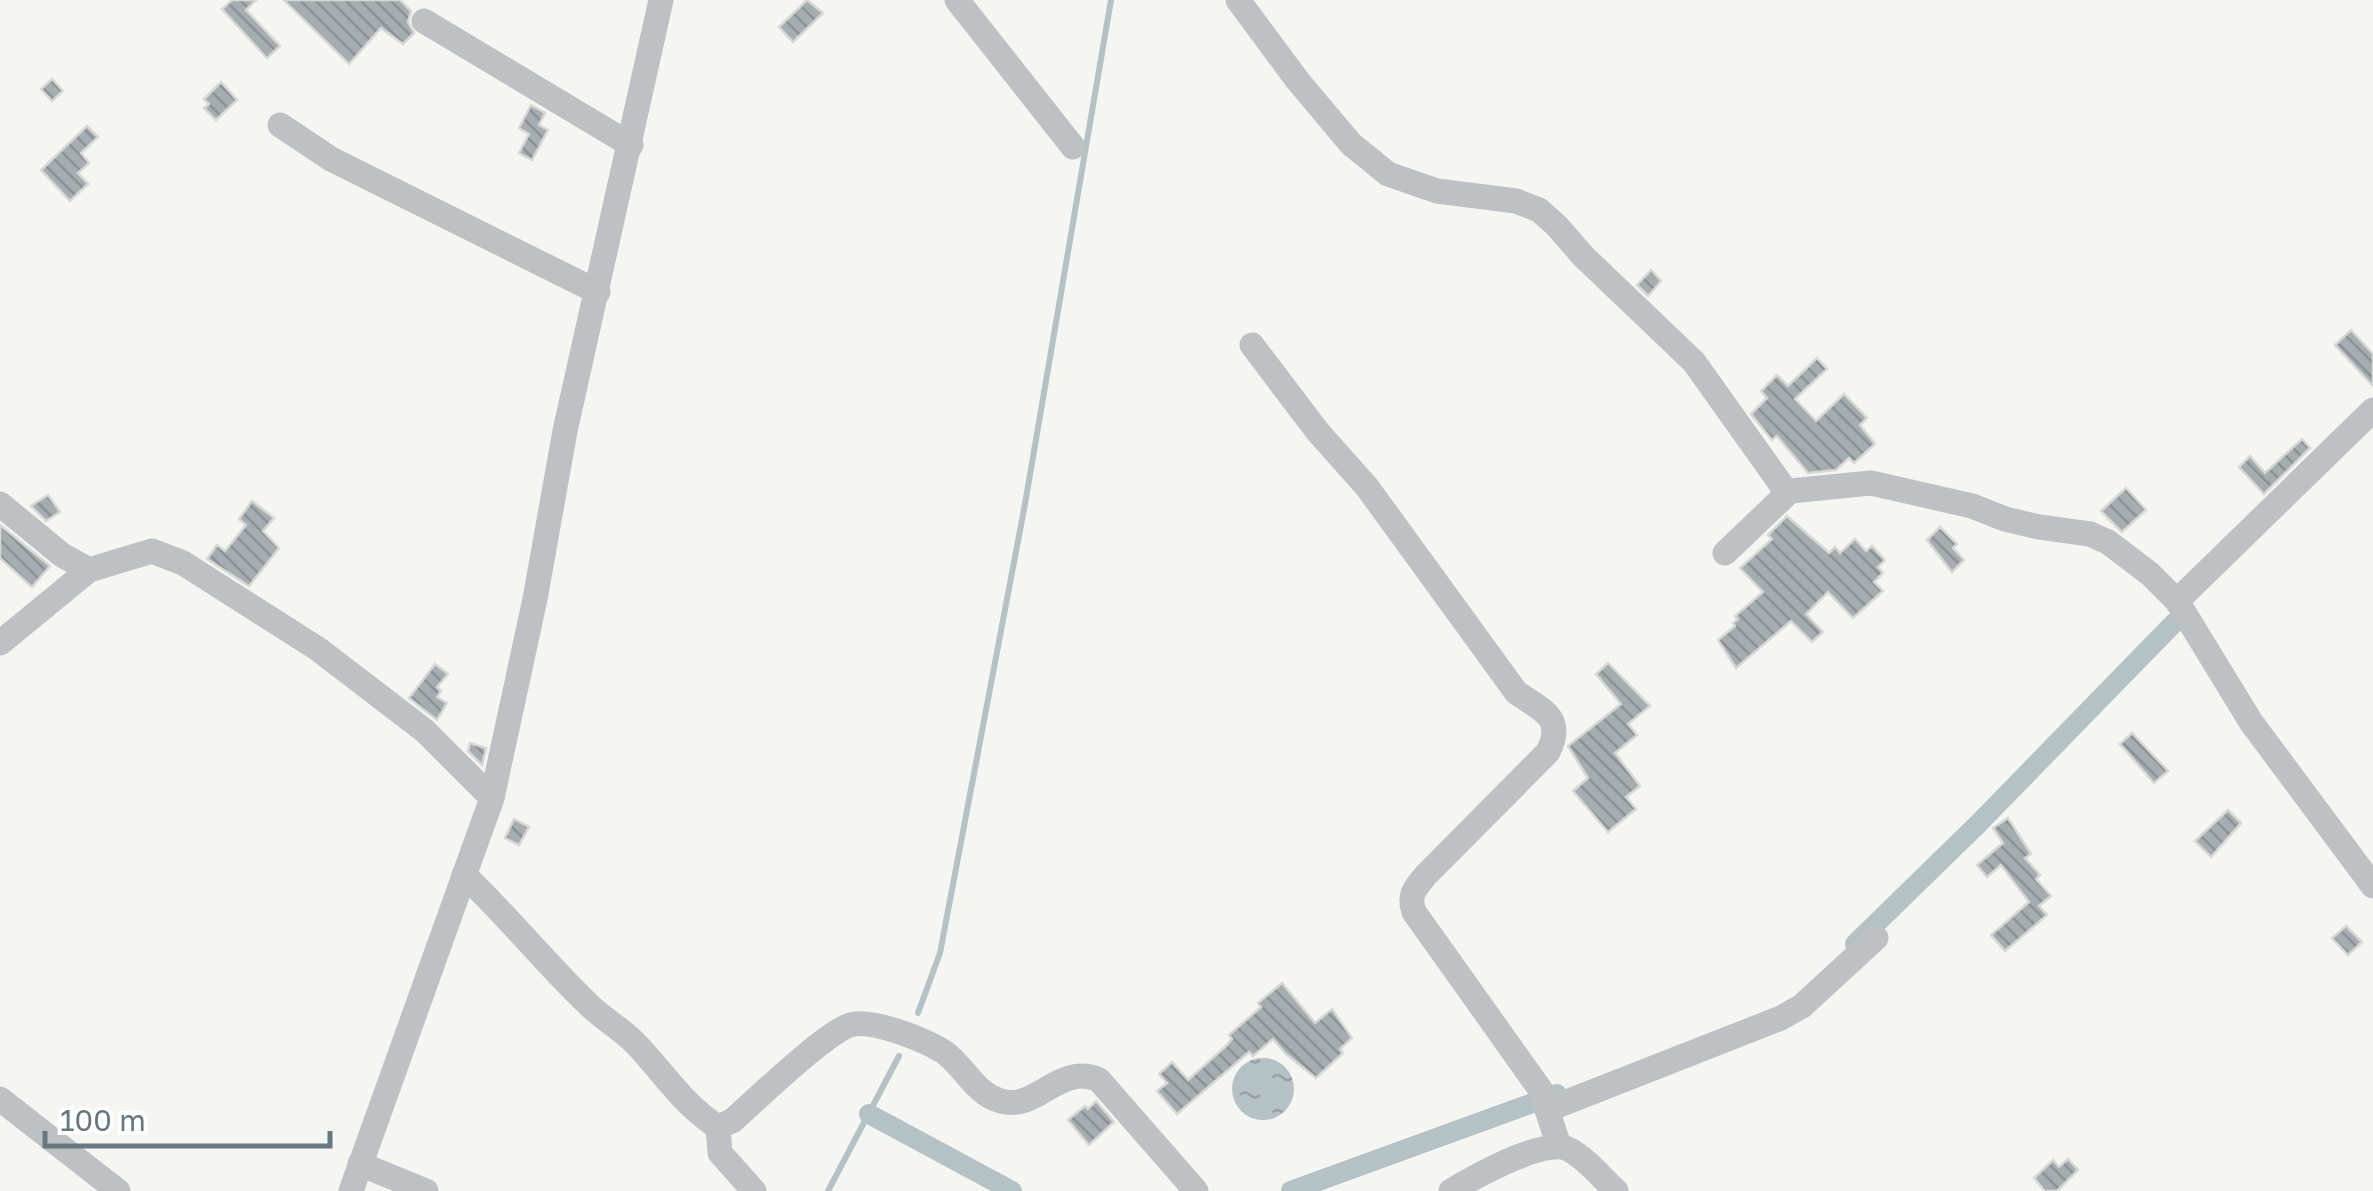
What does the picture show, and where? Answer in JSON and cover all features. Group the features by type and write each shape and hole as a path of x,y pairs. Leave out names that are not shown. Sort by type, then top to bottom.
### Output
{"street":[{"path":"351,1191 492,798 565,431 661,0"},
{"path":"957,0 1072,146"},
{"path":"1238,0 1351,144 1388,174 1437,191 1516,201 1539,210 1557,226 1694,362 1790,492"},
{"path":"424,21 631,145"},
{"path":"280,125 331,159 598,292"},
{"path":"1252,345 1378,502 1516,692 1548,714 1554,727 1548,752 1426,874 1414,888 1410,901 1545,1101 1559,1146"},
{"path":"2177,601 2373,410"},
{"path":"1725,554 1790,492 1871,484 1972,506 2039,528 2090,534 2108,542 2177,601 2251,722 2373,886"},
{"path":"0,504 62,555 89,570"},
{"path":"0,644 89,570 152,552 183,563 318,649 425,731 492,798"},
{"path":"464,875 504,912 588,1004 635,1043 676,1092 718,1127"},
{"path":"1545,1101 1780,1018 1802,1006 1876,938"},
{"path":"718,1127 732,1120 830,1036 849,1025 868,1022 934,1046 981,1091 998,1101 1014,1104 1072,1076 1086,1074 1099,1080 1196,1191"},
{"path":"0,1100 118,1191"},
{"path":"718,1127 720,1153 754,1191"},
{"path":"1450,1191 1525,1154 1559,1146 1570,1149 1616,1191"},
{"path":"360,1164 426,1191"}],"water":[{"path":"1263,1058 1285,1067 1294,1089 1285,1111 1263,1120 1241,1111 1232,1089 1241,1067"}],"building":[{"path":"232,0 256,0 246,10 280,46 267,58 222,9"},
{"path":"284,0 400,0 411,11 408,22 414,33 403,44 381,28 349,64"},
{"path":"807,0 823,13 793,42 779,27"},
{"path":"52,79 63,91 52,101 41,89"},
{"path":"221,82 237,100 216,120 204,108 209,104 204,99"},
{"path":"531,105 545,113 539,125 548,130 532,160 519,153 529,134 519,128"},
{"path":"87,126 98,137 81,153 89,163 78,173 88,184 70,201 41,170"},
{"path":"1651,270 1661,281 1648,296 1637,285"},
{"path":"2351,330 2373,354 2373,386 2335,345"},
{"path":"1817,358 1827,369 1795,399 1816,421 1844,394 1867,418 1860,425 1875,444 1854,463 1849,458 1836,470 1808,473 1777,436 1772,440 1751,414 1767,398 1761,391 1777,375 1788,386"},
{"path":"2302,439 2310,448 2264,494 2239,467 2250,456 2265,473"},
{"path":"2126,488 2146,510 2122,532 2101,511"},
{"path":"48,495 60,512 46,521 31,506"},
{"path":"252,501 274,518 263,531 279,548 249,586 207,559 217,545 225,551 246,525 239,519"},
{"path":"1787,516 1829,553 1835,547 1840,553 1855,539 1866,551 1872,546 1885,560 1878,567 1883,573 1874,582 1883,591 1853,618 1828,592 1806,614 1823,632 1812,642 1791,621 1736,668 1718,640 1735,626 1735,616 1763,592 1740,568 1772,539 1768,535"},
{"path":"0,525 50,566 32,587 0,558"},
{"path":"1940,527 1957,544 1953,548 1964,560 1952,572 1927,540"},
{"path":"1608,663 1650,706 1628,724 1637,735 1615,753 1640,786 1626,797 1636,809 1608,832 1573,791 1588,778 1568,746 1621,704 1596,674"},
{"path":"435,664 448,674 437,687 441,691 437,697 447,703 437,720 409,698"},
{"path":"2132,733 2168,771 2154,783 2120,744"},
{"path":"470,743 486,748 482,765 468,751"},
{"path":"2228,810 2241,823 2211,857 2195,841"},
{"path":"2008,818 2031,854 2025,858 2040,875 2036,879 2051,896 2039,906 2047,915 2005,951 1991,935 2029,902 2001,865 1987,877 1977,865 2003,843 1993,828"},
{"path":"514,819 529,827 519,845 505,838"},
{"path":"2346,926 2362,942 2348,955 2332,938"},
{"path":"1282,983 1315,1023 1332,1009 1352,1038 1340,1049 1343,1053 1316,1078 1273,1039 1253,1056 1249,1052 1177,1114 1157,1091 1167,1083 1159,1074 1172,1062 1188,1080 1226,1046 1232,1039 1229,1035"},
{"path":"1096,1101 1114,1122 1089,1145 1068,1120"},
{"path":"2068,1159 2078,1170 2057,1191 2045,1191 2034,1178 2053,1160 2059,1167"}],"waterway":[{"path":"918,1013 940,953 1025,504 1111,0"},
{"path":"1855,944 2174,623"},
{"path":"828,1191 899,1056"},
{"path":"1291,1191 1557,1094"},
{"path":"869,1114 1012,1191"}]}
